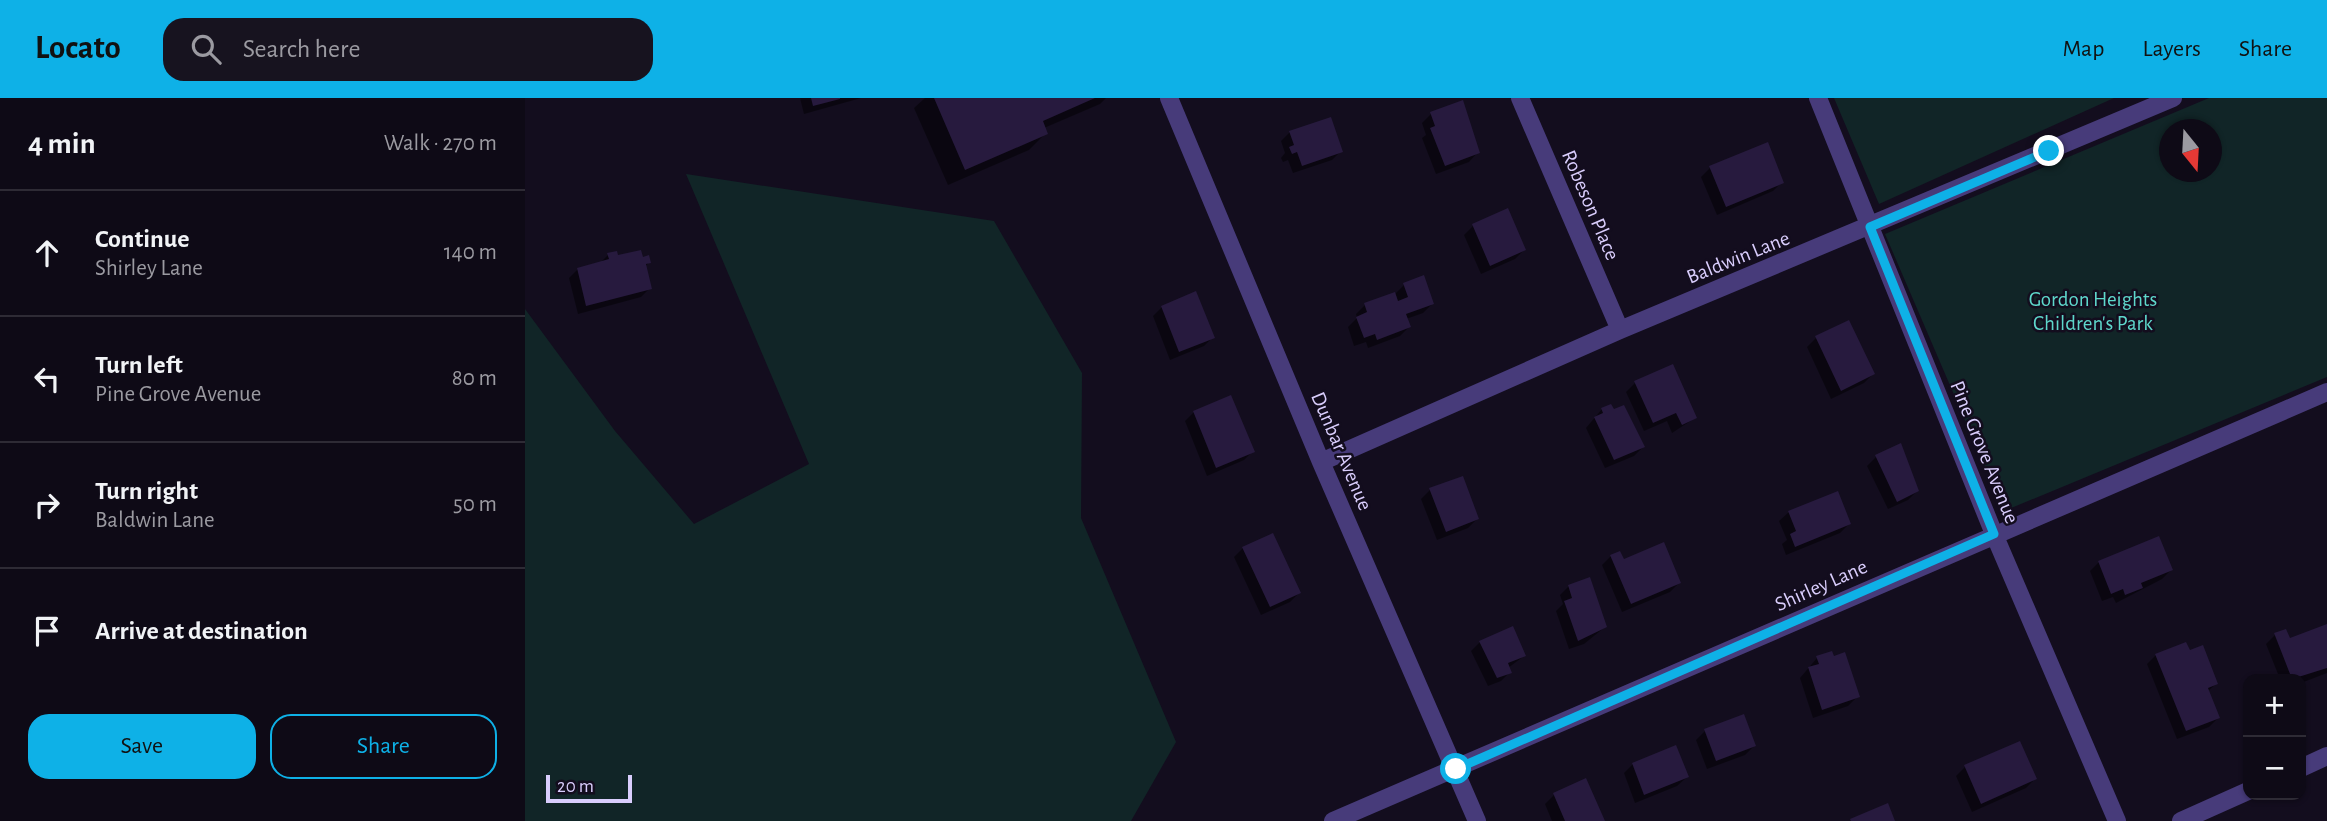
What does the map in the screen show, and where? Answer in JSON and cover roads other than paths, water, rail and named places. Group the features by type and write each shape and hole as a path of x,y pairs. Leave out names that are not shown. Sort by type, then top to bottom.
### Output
{"street":[{"name":"Dunbar Avenue","path":"1169,98 1321,461 1477,821"},
{"name":"Robeson Place","path":"1520,98 1620,330"},
{"name":"Pine Grove Avenue","path":"1818,98 1994,534 2116,821"},
{"name":"Baldwin Lane","path":"1321,461 1620,330 2173,98"},
{"name":"Shirley Lane","path":"1333,821 2327,392"},
{"path":"2306,766 2327,756"},
{"path":"2181,821 2243,793"}],"park label":[{"name":"Gordon Heights Children's Park","path":"2093,311"}]}
